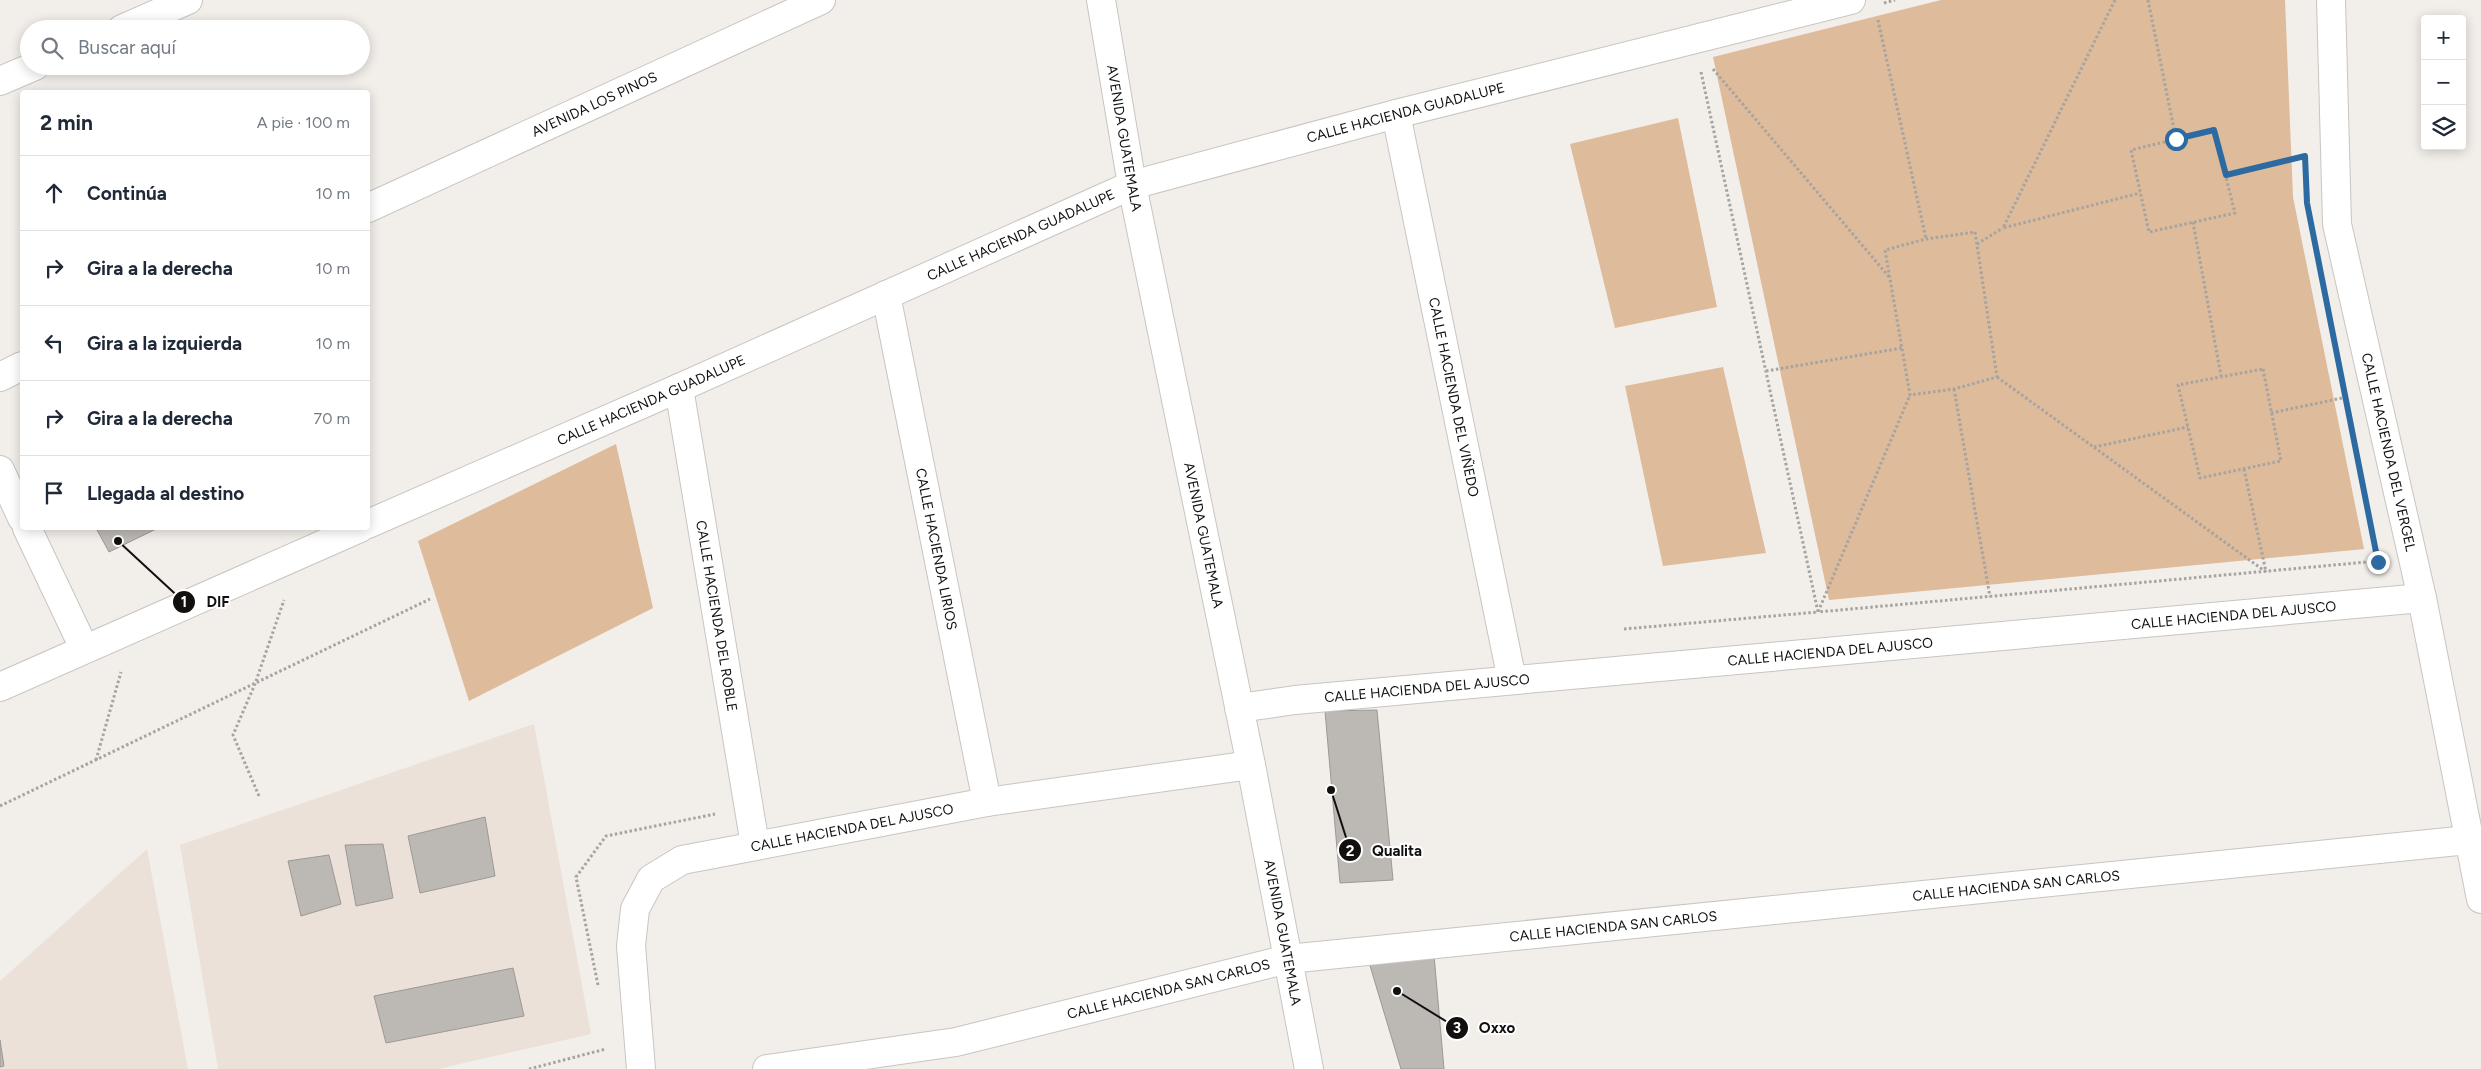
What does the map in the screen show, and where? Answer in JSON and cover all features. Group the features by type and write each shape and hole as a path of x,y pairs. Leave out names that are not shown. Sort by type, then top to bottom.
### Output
{"street":[{"path":"142,20 188,0"},
{"name":"AVENIDA LOS PINOS","path":"370,207 821,0"},
{"name":"AVENIDA GUATEMALA","path":"1101,0 1132,185 1251,765 1310,1069"},
{"name":"CALLE HACIENDA GUADALUPE","path":"370,523 679,388 1132,185 1396,114 1851,0"},
{"name":"CALLE HACIENDA DEL VERGEL","path":"2331,0 2337,224 2422,598 2481,899"},
{"path":"0,81 20,72"},
{"name":"CALLE HACIENDA DEL VIÑEDO","path":"1396,114 1512,680"},
{"name":"CALLE HACIENDA LIRIOS","path":"886,295 988,802"},
{"path":"0,377 20,367"},
{"name":"CALLE HACIENDA DEL ROBLE","path":"679,388 755,845"},
{"path":"0,470 20,514"},
{"path":"28,530 84,648"},
{"path":"0,687 84,648 355,530"},
{"name":"CALLE HACIENDA DEL AJUSCO","path":"1239,708 1295,700 2422,598"},
{"name":"CALLE HACIENDA DEL AJUSCO","path":"641,1069 631,946 635,909 651,879 682,860 988,802 1251,765"},
{"name":"CALLE HACIENDA SAN CARLOS","path":"767,1069 956,1042 1288,959 2468,840"}],"path":[{"path":"2003,228 2114,0"},
{"path":"2148,0 2176,139"},
{"path":"1877,15 1926,239"},
{"path":"1709,65 1890,278"},
{"path":"1700,69 1818,612"},
{"path":"2214,130 2226,175 2235,213 2149,232 2131,150 2214,130"},
{"path":"2226,175 2305,156"},
{"path":"1977,244 2003,228 2140,193"},
{"path":"2193,222 2221,376"},
{"path":"1818,612 1910,395 1885,250 1926,239 1975,232 1997,377 2266,572"},
{"path":"1766,371 1902,348"},
{"path":"2263,369 2271,412 2281,461 2200,478 2178,385 2263,369"},
{"path":"1910,395 1954,389 1997,377"},
{"path":"1954,389 1990,597"},
{"path":"2271,412 2346,397"},
{"path":"2094,447 2188,427"},
{"path":"2244,469 2266,572"},
{"path":"1624,629 2378,562 2377,552"},
{"path":"259,796 233,735 255,684 285,599"},
{"path":"0,806 430,599"},
{"path":"96,760 123,667"},
{"path":"599,991 576,877 606,836 721,812"},
{"path":"529,1069 610,1048"}],"shaded area":[{"path":"1941,0 2285,0 2293,197 2364,549 1829,600 1713,57"},
{"path":"1678,118 1717,307 1615,328 1570,144"},
{"path":"1723,367 1766,553 1663,566 1625,386"},
{"path":"616,444 653,608 469,701 418,541"},
{"path":"534,724 591,1034 438,1069 218,1069 180,845"},
{"path":"147,849 188,1069 0,1069 0,981"}],"building":[{"path":"97,530 154,530 109,552"},
{"path":"1377,710 1393,880 1340,883 1325,711"},
{"path":"485,817 495,876 420,893 408,836"},
{"path":"383,844 393,898 356,906 345,845"},
{"path":"329,855 341,904 301,916 288,861"},
{"path":"1434,955 1444,1069 1401,1069 1368,959"},
{"path":"513,968 524,1016 386,1043 374,996"},
{"path":"0,1040 4,1066 0,1067"}],"place":[{"name":"DIF","path":"118,541"},
{"name":"Qualita","path":"1331,790"},
{"name":"Oxxo","path":"1397,991"}],"route":[{"path":"2176,139 2214,130 2226,175 2305,156 2307,203 2378,562"}]}
